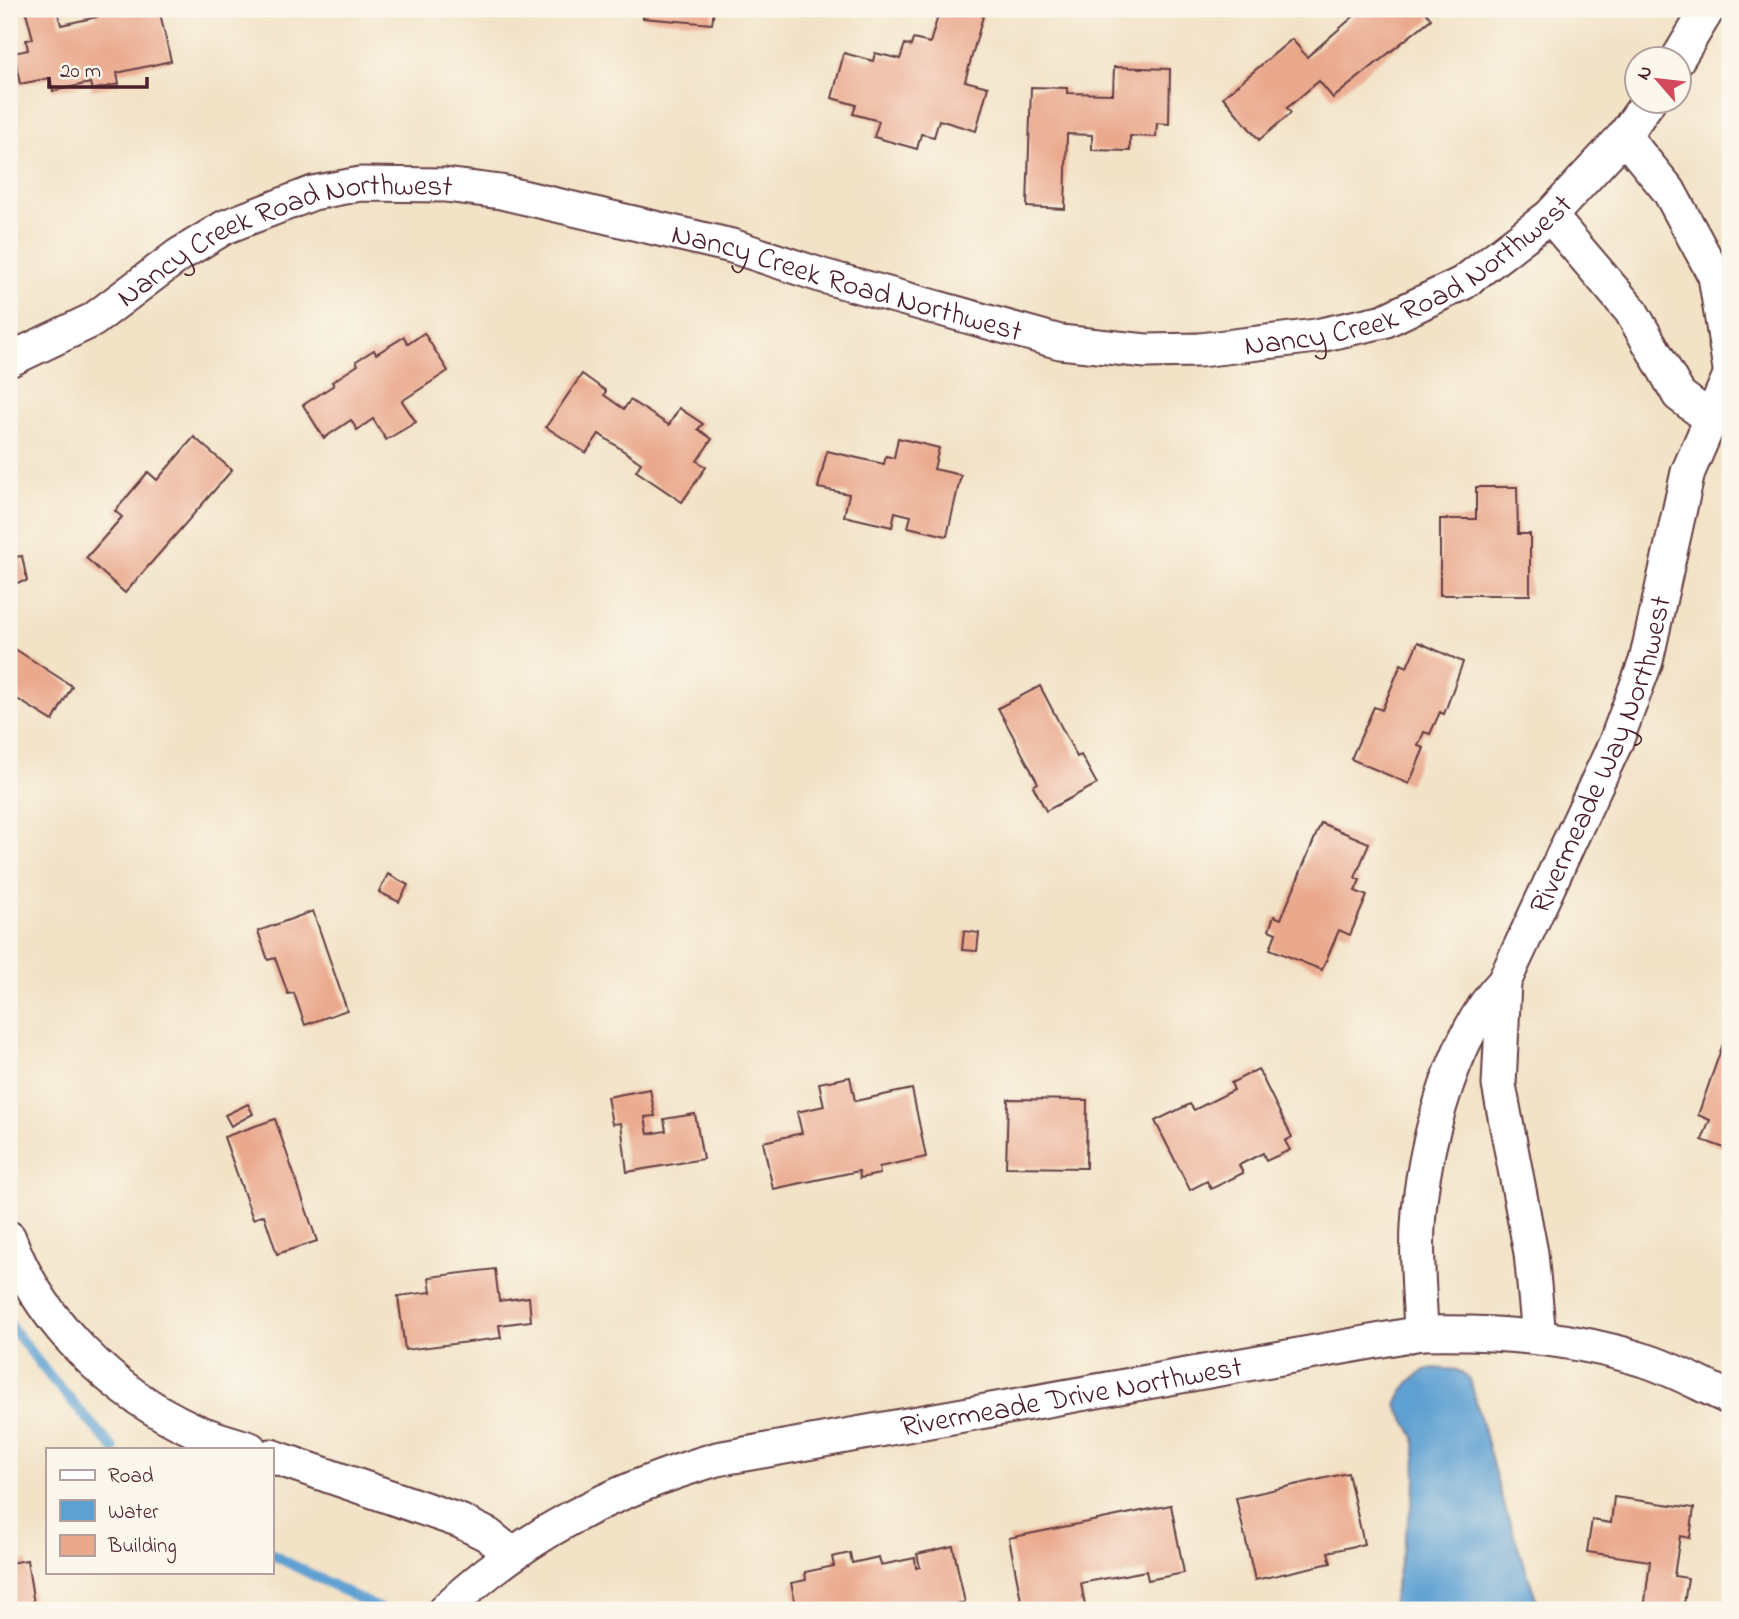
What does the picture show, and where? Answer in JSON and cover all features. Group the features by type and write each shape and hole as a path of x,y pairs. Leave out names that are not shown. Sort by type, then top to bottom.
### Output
{"street":[{"path":"1686,46 1708,9"},
{"name":"Nancy Creek Road Northwest","path":"9,360 93,320 179,255 225,228 313,193 360,184 444,185 501,192 732,246 823,276 1059,342 1146,351 1200,350 1316,336 1384,321 1463,283 1550,216 1624,135 1638,116"},
{"path":"1624,135 1669,191 1715,275 1730,369"},
{"path":"1550,216 1630,311 1679,395 1711,419"},
{"name":"Rivermeade Way Northwest","path":"1421,1334 1418,1226 1431,1137 1445,1091 1464,1045 1491,995 1504,982 1615,744 1642,673 1688,472 1730,375"},
{"path":"1504,982 1499,1085 1531,1253 1539,1337"},
{"path":"9,1238 16,1256 46,1306 88,1356 138,1398 194,1430 247,1448"},
{"name":"Rivermeade Drive Northwest","path":"445,1610 512,1554 559,1523 609,1497 662,1475 717,1459 1421,1334 1483,1331 1539,1337 1649,1361 1730,1398"},
{"path":"273,1458 460,1521 488,1535 512,1554"}],"water":[{"path":"1433,1368 1457,1370 1470,1379 1502,1500 1540,1610 1391,1610 1416,1481 1415,1437 1396,1405 1410,1382"}],"building":[{"path":"57,9 61,25 97,17 95,9 124,9 125,15 159,9 171,61 117,73 119,84 92,90 90,83 53,91 50,78 20,84 14,53 28,50 26,40 33,39 26,12"},
{"path":"643,9 714,9 712,24 643,18"},
{"path":"940,9 985,9 965,81 988,87 976,131 939,120 934,137 921,134 917,149 874,137 879,121 853,114 856,105 832,98 844,53 873,61 875,53 900,59 905,44 911,46 913,39 930,43"},
{"path":"1362,9 1423,9 1431,19 1333,98 1319,81 1287,108 1291,113 1259,140 1223,97 1292,39 1307,57"},
{"path":"1114,67 1170,69 1169,124 1157,123 1156,137 1130,136 1130,151 1092,150 1092,135 1067,134 1065,209 1027,207 1031,87 1067,88 1067,93 1113,94"},
{"path":"424,333 448,371 402,401 416,422 386,440 373,419 357,430 351,420 324,438 303,405 334,385 332,382 358,365 356,361 374,350 376,354 404,337 408,344"},
{"path":"582,374 606,391 604,395 624,409 630,400 669,425 679,408 703,424 698,429 712,439 697,461 706,467 682,502 636,471 641,463 599,434 586,453 546,427"},
{"path":"194,437 232,470 125,593 86,558 122,517 115,511 148,472 157,480"},
{"path":"898,438 939,448 934,469 961,475 947,536 908,527 911,516 895,512 892,527 844,516 849,494 818,488 827,451 884,464 886,456 894,458"},
{"path":"1476,487 1517,487 1518,534 1530,534 1530,595 1440,595 1440,519 1476,519"},
{"path":"22,556 27,581 9,584 9,558"},
{"path":"1418,642 1463,662 1444,714 1440,712 1430,734 1424,732 1418,746 1424,748 1409,784 1351,759 1374,707 1382,710 1401,664 1407,667"},
{"path":"9,645 72,686 53,721 9,694"},
{"path":"1040,686 1077,757 1081,755 1097,784 1046,811 1033,786 1038,783 998,708"},
{"path":"1321,823 1369,843 1355,878 1360,880 1355,891 1367,896 1350,935 1339,930 1322,970 1270,949 1276,933 1269,930 1274,916 1281,919"},
{"path":"388,874 408,885 399,902 379,892"},
{"path":"313,911 347,1010 305,1025 294,993 288,994 275,958 268,960 258,931"},
{"path":"964,931 979,933 977,951 962,950"},
{"path":"1724,1041 1730,1043 1730,1150 1702,1140 1710,1120 1698,1115"},
{"path":"1258,1069 1292,1137 1285,1141 1290,1150 1266,1161 1263,1153 1239,1165 1243,1173 1211,1189 1207,1181 1190,1190 1155,1121 1190,1104 1194,1110 1234,1090 1231,1083"},
{"path":"850,1077 855,1101 912,1089 926,1157 879,1167 880,1174 860,1178 859,1171 773,1189 763,1142 802,1133 797,1112 824,1106 819,1083"},
{"path":"650,1089 655,1116 645,1117 648,1134 666,1131 664,1119 695,1114 703,1159 627,1172 621,1123 612,1124 607,1097"},
{"path":"1008,1099 1087,1100 1086,1168 1006,1167"},
{"path":"248,1104 253,1114 231,1126 225,1115"},
{"path":"275,1119 317,1241 277,1254 264,1215 253,1219 224,1137"},
{"path":"495,1269 499,1301 529,1297 531,1321 499,1325 501,1338 405,1350 398,1296 431,1292 429,1277"},
{"path":"1348,1473 1364,1544 1328,1552 1331,1563 1255,1580 1236,1498"},
{"path":"1614,1497 1694,1508 1690,1538 1680,1536 1674,1576 1688,1578 1683,1610 1644,1610 1650,1561 1587,1552 1592,1520 1611,1523"},
{"path":"1171,1505 1184,1573 1148,1580 1146,1571 1081,1583 1085,1606 1063,1610 1023,1610 1009,1538"},
{"path":"953,1546 965,1603 933,1610 797,1610 791,1583 806,1580 805,1572 834,1566 832,1557 850,1553 852,1563 879,1557 881,1565 915,1558 916,1568 920,1567 917,1554"},
{"path":"27,1560 35,1610 9,1610 9,1563"}],"waterway":[{"path":"9,1324 51,1378 113,1448"},
{"path":"273,1555 382,1610"}]}
